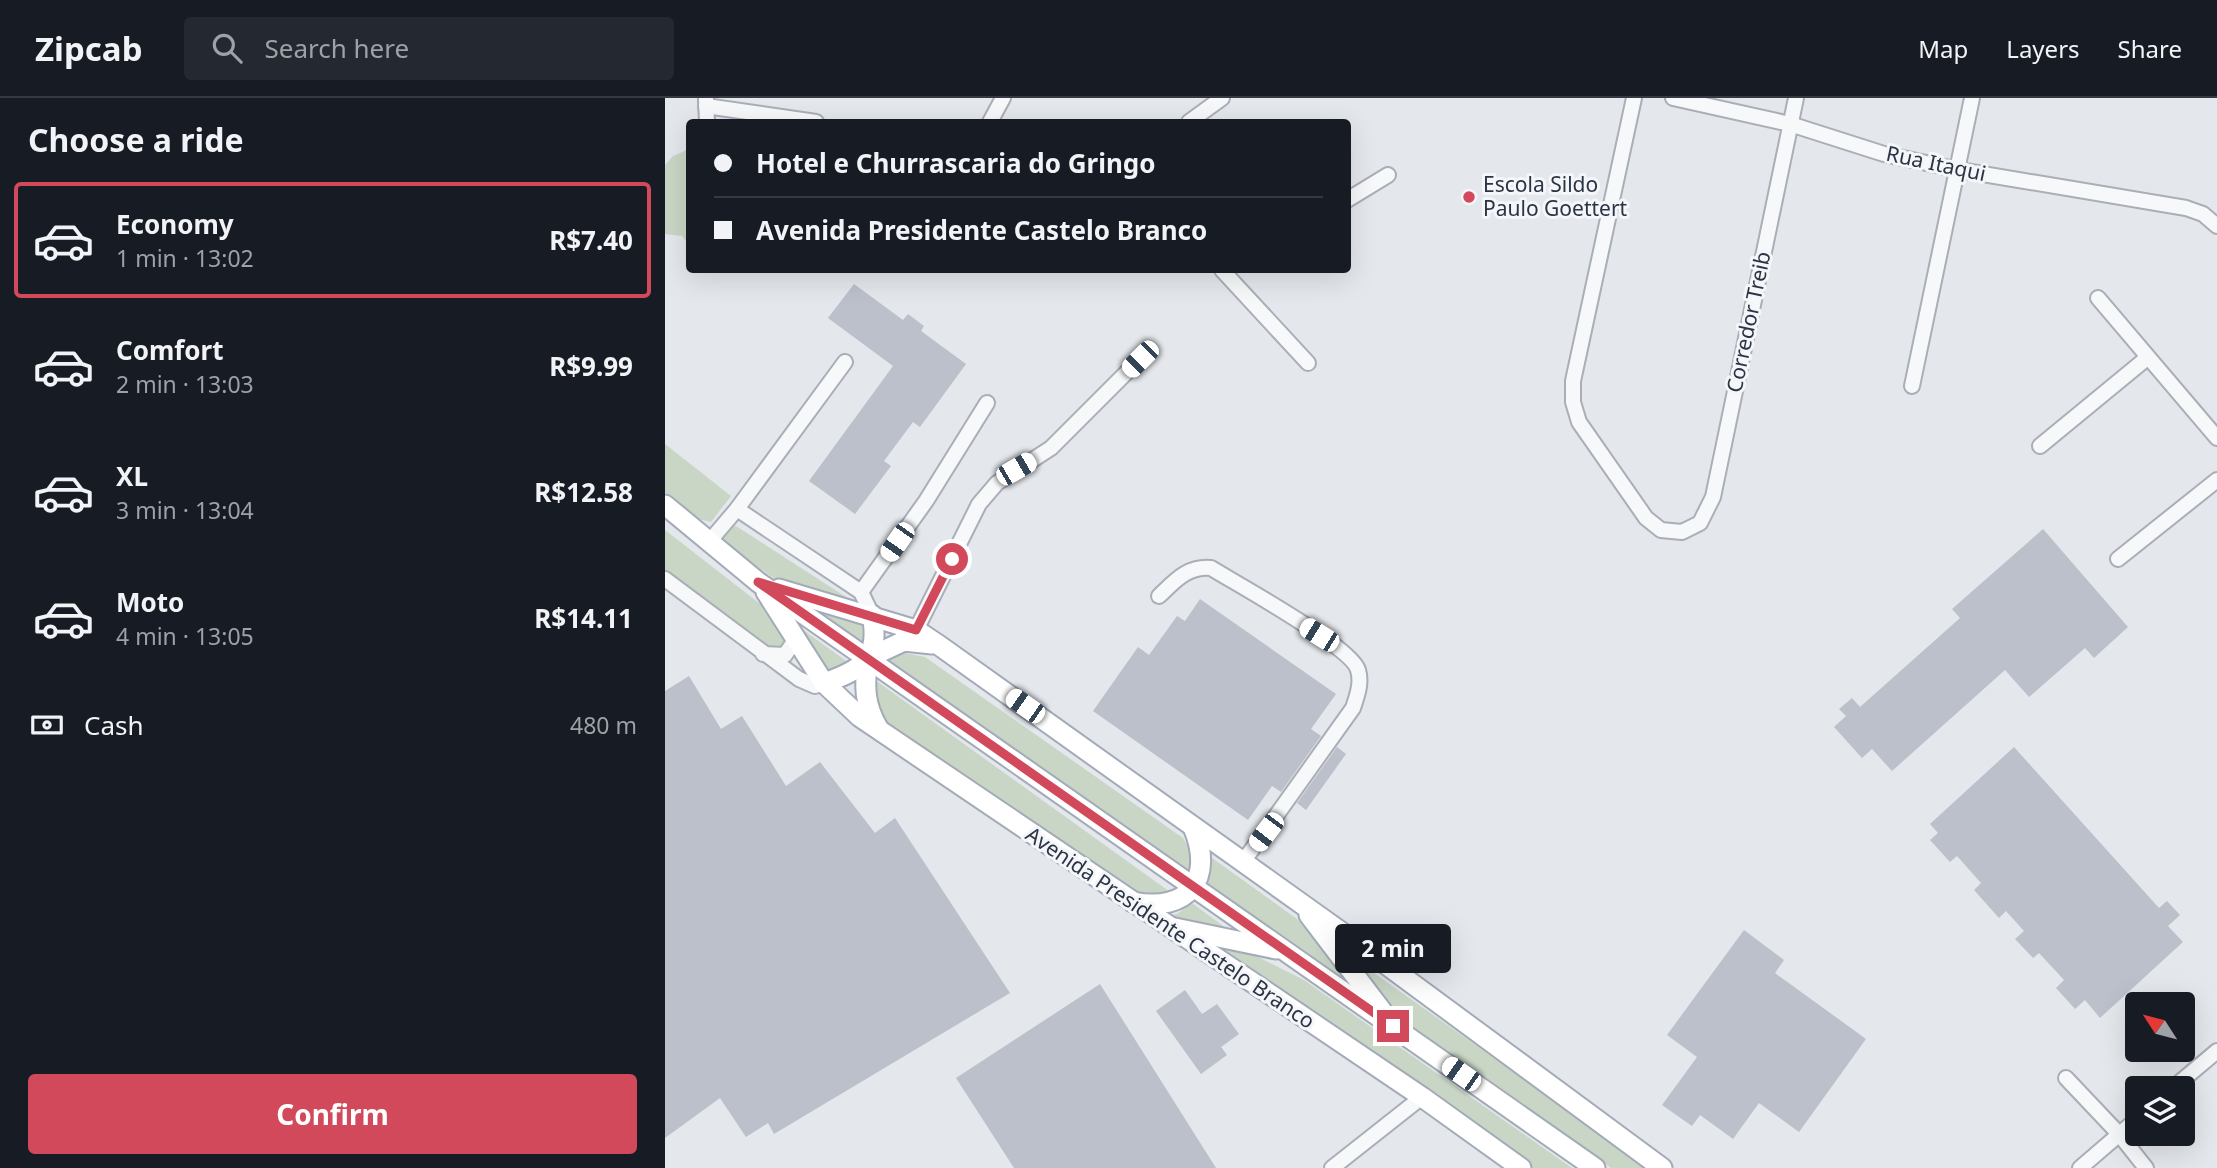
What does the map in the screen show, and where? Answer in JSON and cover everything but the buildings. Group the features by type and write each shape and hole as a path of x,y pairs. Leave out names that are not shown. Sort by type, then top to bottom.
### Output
{"main road":[{"name":"Avenida Presidente Castelo Branco","path":"665,505 758,582 1595,1168"},
{"name":"Avenida Presidente Castelo Branco","path":"758,582 916,630 1297,900 1662,1168"},
{"name":"Avenida Presidente Castelo Branco","path":"758,582 797,637 824,683 844,705 1128,901 1422,1097 1521,1168"},
{"path":"872,615 876,640 869,658 865,691 870,715 879,728"},
{"path":"824,683 856,670 869,658 904,641 940,646"},
{"path":"1128,901 1156,906 1181,897 1193,887 1201,871 1203,856 1193,827"},
{"path":"1297,900 1393,1026"},
{"path":"1164,925 1284,951"}],"street":[{"path":"992,119 1003,98"},
{"path":"1193,119 1222,98"},
{"name":"Corredor Treib","path":"1634,98 1573,381 1573,402 1579,422 1646,518 1661,530 1682,532 1700,523 1713,497 1796,98"},
{"name":"Rua Itaqui","path":"1673,98 1790,124 1884,154 1959,170 2186,208 2203,214 2217,226"},
{"path":"1912,386 1972,98"},
{"path":"706,102 800,119"},
{"path":"1351,198 1388,175"},
{"path":"1228,273 1308,363"},
{"path":"2098,298 2217,439"},
{"path":"2040,446 2147,358"},
{"path":"916,630 979,504 997,483 1051,448 1140,359"},
{"path":"708,543 737,509 845,362"},
{"path":"861,592 926,501 987,403"},
{"path":"2118,559 2217,480"},
{"path":"737,509 861,592 872,615"},
{"path":"1159,596 1186,572 1199,567 1211,568 1341,648 1358,668 1360,687 1353,708 1243,862"},
{"name":"Avenida Presidente Castelo Branco","path":"665,579 804,682 815,685 824,683"},
{"path":"762,653 785,655 797,637"},
{"path":"2187,1076 2217,1051"},
{"path":"2066,1078 2119,1134 2146,1168"},
{"path":"1332,1168 1422,1097"},
{"path":"2080,1168 2125,1129"}],"green space":[{"path":"686,150 686,241 682,236 665,234 665,165 673,156"},
{"path":"665,444 731,496 711,522 694,518 665,492"},
{"path":"732,526 736,526 857,604 781,583 724,544 724,534"},
{"path":"665,530 764,607 787,638 783,647 763,645 665,571"},
{"path":"805,604 867,619 866,646"},
{"path":"795,624 853,666 829,676"},
{"path":"905,653 925,657 1183,838 1192,854 1191,874 886,661"},
{"path":"875,680 1177,897 1144,901 882,719 872,688"},
{"path":"1208,855 1297,919 1347,984 1205,885"},
{"path":"1192,903 1238,937 1163,917 1177,914"},
{"path":"1195,939 1242,949 1304,980 1572,1168 1523,1168"},
{"path":"1336,946 1649,1168 1611,1168 1383,1006"}],"place":[{"name":"Escola Sildo Paulo Goettert","path":"1469,197"}],"route":[{"path":"952,559 916,630 758,582 1393,1026"}]}
